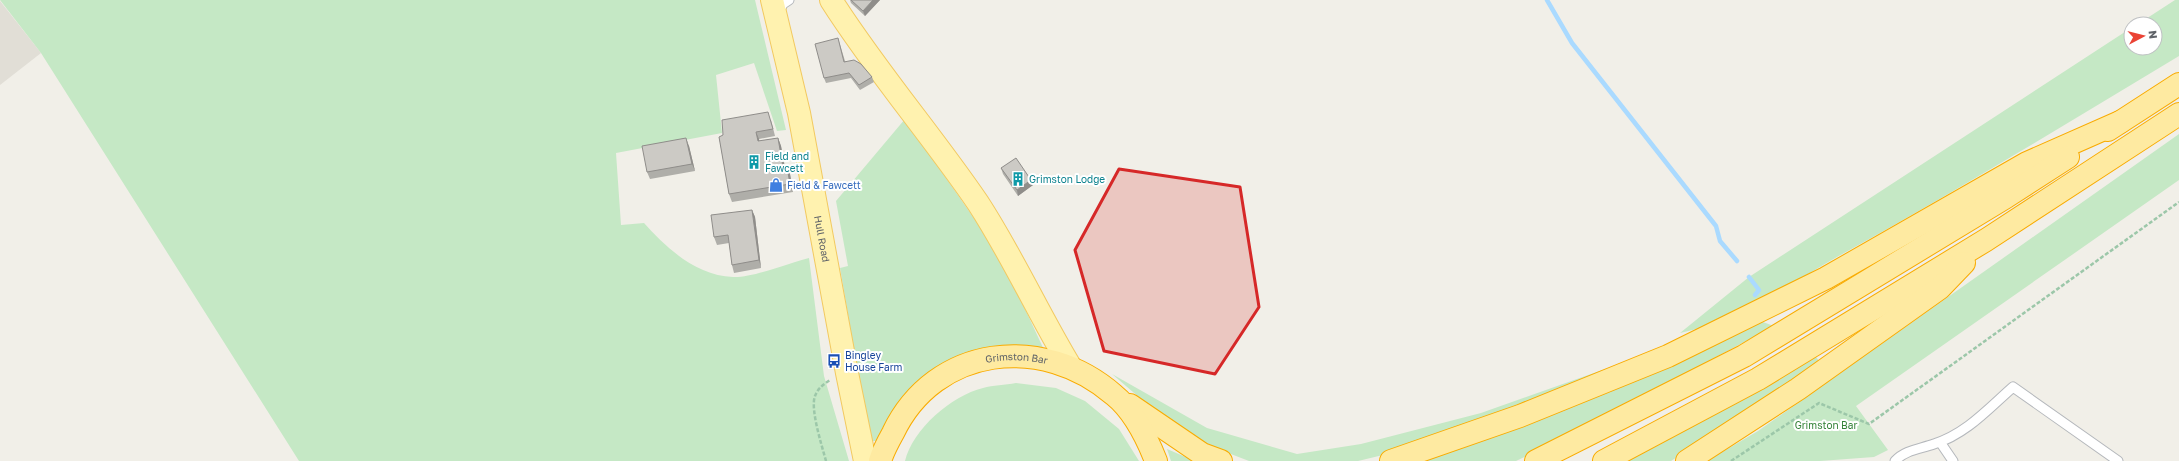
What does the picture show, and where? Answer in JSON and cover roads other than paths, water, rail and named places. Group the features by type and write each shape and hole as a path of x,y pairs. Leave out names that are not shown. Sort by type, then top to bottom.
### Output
{"highway":[{"path":"1536,461 1744,356 2006,197 2179,84"},
{"path":"1604,461 1758,379 1986,240 2179,114"},
{"path":"1391,461 1520,416 1668,356 1826,278 2027,163 2120,122"},
{"path":"1687,461 1798,389 1940,288 1986,240"},
{"name":"Grimston Bar","path":"880,461 902,413 919,394 939,378 974,363 1006,357 1037,357 1070,366 1095,380 1115,395 1134,418 1150,444 1156,461"},
{"path":"1115,395 1202,454 1221,461"}],"main road":[{"path":"831,0 855,38 927,131 978,204 1070,366"},
{"name":"Hull Road","path":"779,5 847,373 866,461"}],"lane":[{"path":"1895,461 1901,454 1940,442 1970,425 2013,387 2118,461"},
{"path":"1940,442 1953,461"}],"waterway":[{"path":"1547,0 1572,43 1716,226 1720,241 1737,261"},
{"path":"1749,277 1759,290 1755,295"}],"place":[{"name":"Field and Fawcett","path":"754,162"},
{"name":"Grimston Lodge","path":"1018,179"},
{"name":"Field & Fawcett","path":"776,185"},
{"name":"Bingley House Farm","path":"834,361"}]}
